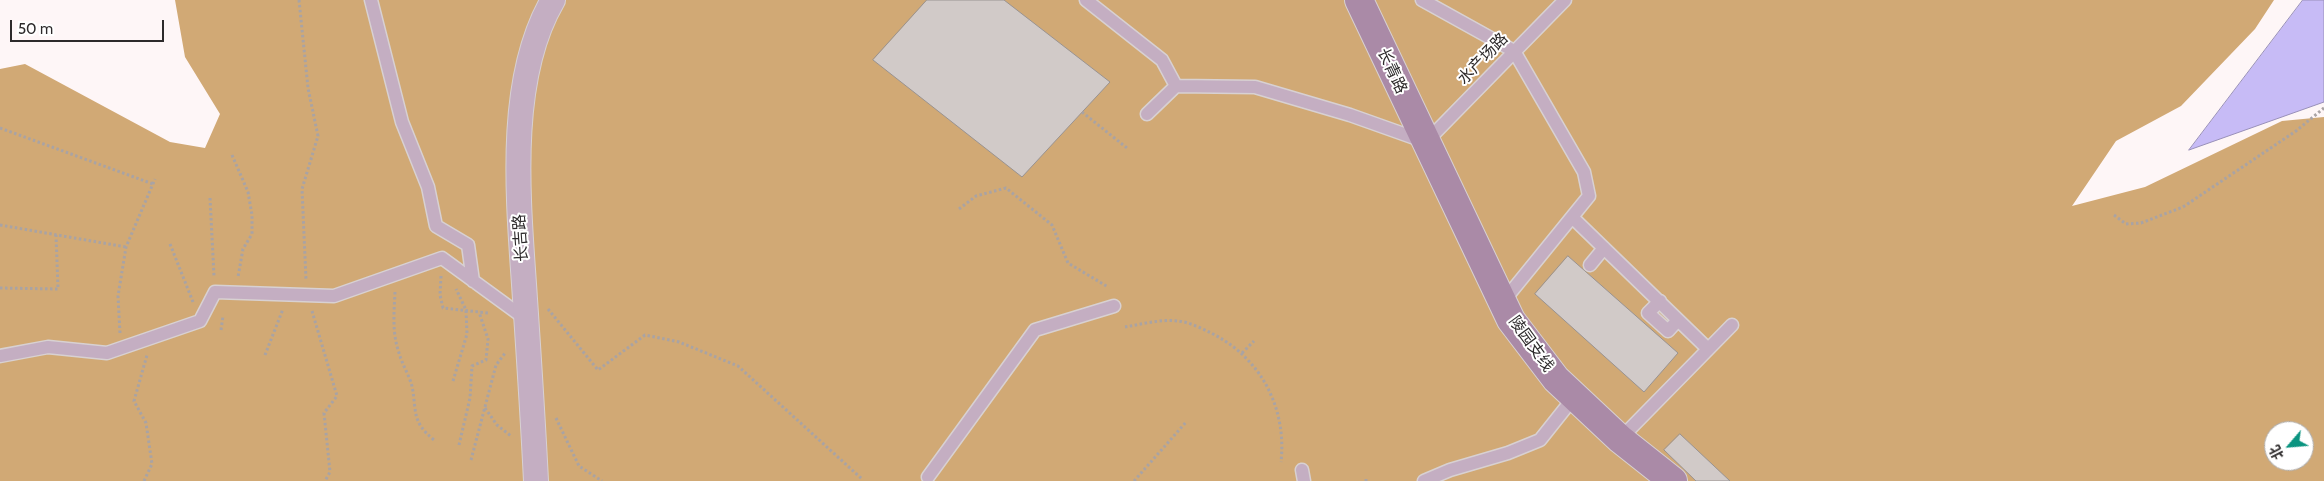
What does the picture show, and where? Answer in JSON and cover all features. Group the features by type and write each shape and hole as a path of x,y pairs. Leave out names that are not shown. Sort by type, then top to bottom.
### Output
{"street":[{"name":"长吉路","path":"536,481 519,211 521,99 540,22 553,0"},
{"name":"长青路","path":"1359,0 1426,142"},
{"name":"陵园支线","path":"1426,142 1499,306 1556,379 1620,439 1673,481"}],"lane":[{"path":"372,0 402,122 428,187 436,226 468,245 473,281"},
{"path":"1086,0 1162,60 1176,86"},
{"path":"1422,0 1514,51 1584,172 1589,196 1572,217 1541,264 1499,306"},
{"name":"水产场路","path":"1426,142 1565,0"},
{"path":"1147,114 1176,86 1255,87 1350,115 1426,142"},
{"path":"1572,217 1708,349"},
{"path":"1590,265 1604,248"},
{"path":"0,356 48,347 107,353 200,321 220,293 334,296 442,258 526,320"},
{"path":"928,477 1035,330 1114,306"},
{"path":"1620,439 1668,382 1708,349 1732,325"},
{"path":"1424,481 1450,470 1508,453 1540,440 1575,396"}],"path":[{"path":"299,0 308,88 318,136 302,190 307,295 326,351 336,396 324,413 330,472 325,481"},
{"path":"2114,215 2126,224 2141,223 2183,207 2296,131 2324,108"},
{"path":"1082,112 1127,148"},
{"path":"0,128 153,184"},
{"path":"220,293 239,276 243,249 252,234 252,215 248,192 232,155"},
{"path":"121,348 118,296 126,247 155,179"},
{"path":"959,210 976,196 1006,188 1052,225 1068,263 1108,287"},
{"path":"210,198 220,293 221,330"},
{"path":"0,225 126,247"},
{"path":"0,288 58,289 56,235"},
{"path":"170,244 200,321"},
{"path":"442,258 466,310 466,334 453,381"},
{"path":"397,274 393,322 398,352 412,385 415,417 421,429 434,440"},
{"path":"525,290 546,307 598,370 644,335 679,342 738,366 862,479"},
{"path":"265,355 288,294"},
{"path":"459,445 470,398 472,366 486,360 488,339 479,312"},
{"path":"1125,327 1178,321 1208,331 1230,342 1263,377 1274,400 1283,448 1281,462"},
{"path":"144,481 152,464 146,423 134,401 152,338"},
{"path":"1242,353 1254,341"},
{"path":"471,460 496,365 508,350"},
{"path":"485,407 497,425 513,438"},
{"path":"1134,481 1187,421"}],"shaded area":[{"path":"175,0 2274,0 2255,29 2181,106 2116,141 2072,206 2145,187 2282,121 2324,117 2324,481 0,481 0,69 25,64 170,142 205,148 220,114 185,57"},
{"path":"2303,0 2324,0 2324,102 2189,150"}],"building":[{"path":"927,0 1004,0 1110,82 1022,177 873,60"},
{"path":"1568,256 1678,353 1644,392 1535,294"},
{"path":"1680,434 1730,481 1696,481 1664,450"}]}
